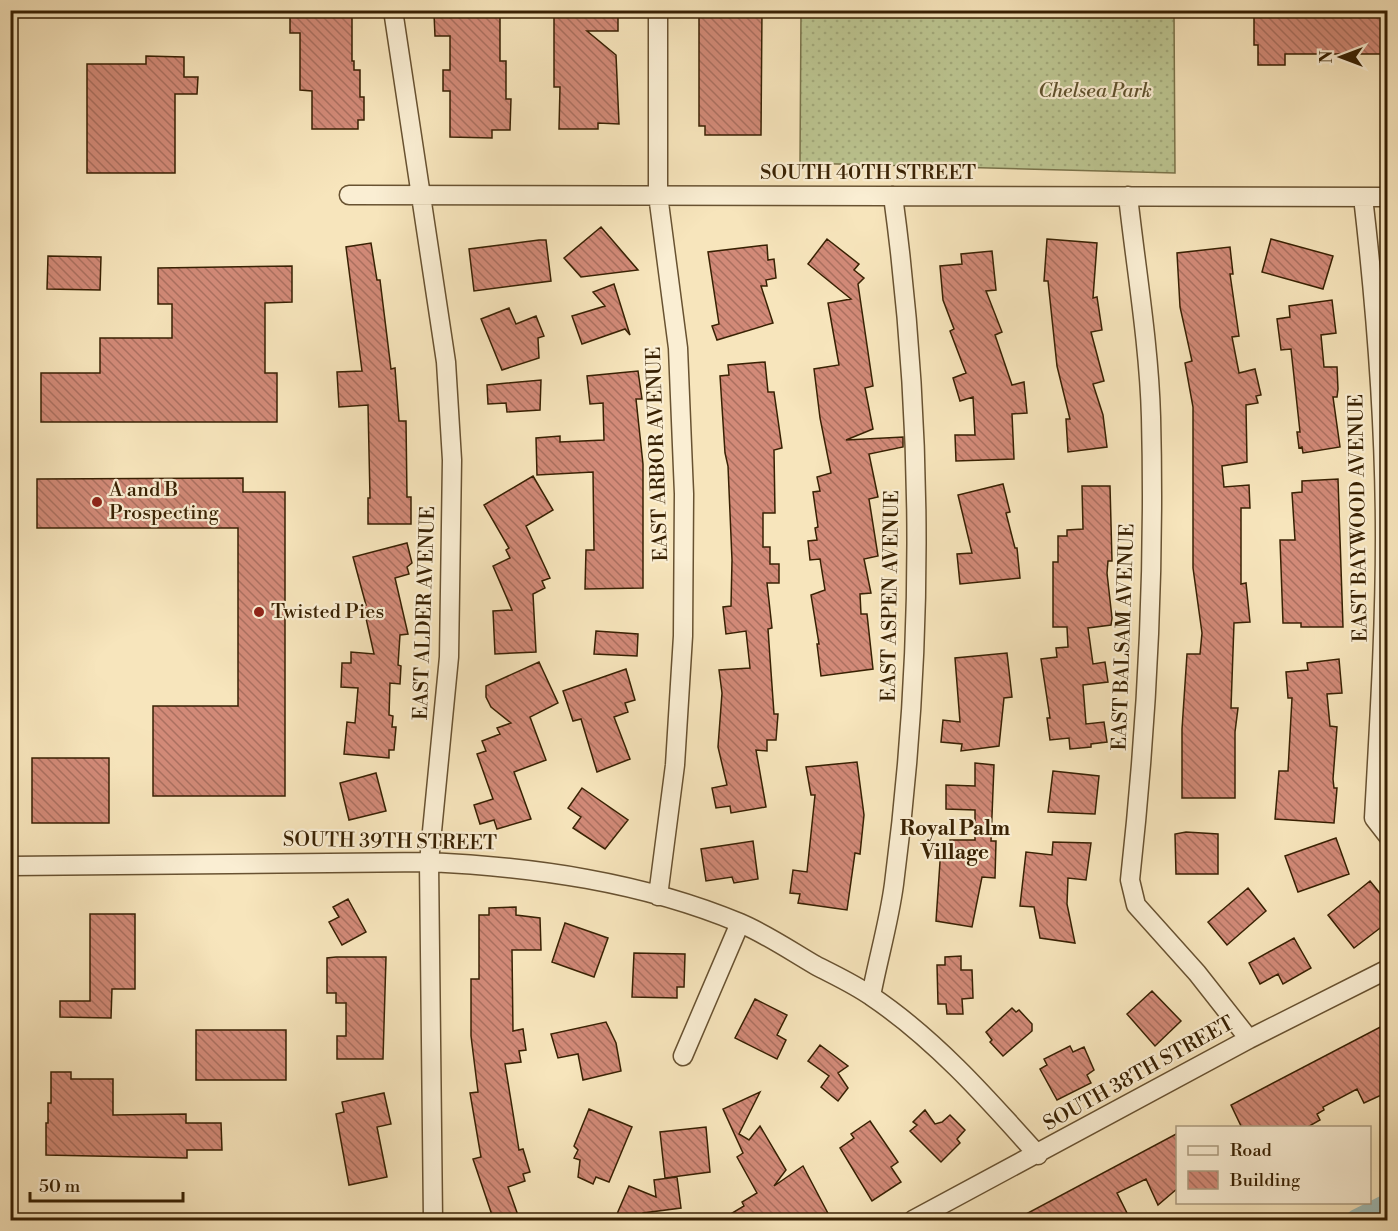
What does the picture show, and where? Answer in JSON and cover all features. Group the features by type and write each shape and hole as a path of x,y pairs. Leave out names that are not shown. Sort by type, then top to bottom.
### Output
{"street":[{"name":"EAST ALDER AVENUE","path":"393,10 423,195 446,362 452,460 449,657 429,862 433,1221"},
{"name":"EAST ARBOR AVENUE","path":"658,10 658,195 678,348 684,494 683,636 675,765 658,896"},
{"name":"SOUTH 40TH STREET","path":"349,195 1388,196"},
{"name":"EAST ASPEN AVENUE","path":"871,996 894,886 906,769 916,622 916,447 903,269 893,196"},
{"name":"EAST BALSAM AVENUE","path":"1128,196 1151,415 1151,564 1146,704 1130,880 1136,905 1197,972 1249,1039"},
{"name":"EAST BAYWOOD AVENUE","path":"1363,196 1379,369 1385,536 1383,670 1374,818 1388,836"},
{"name":"SOUTH 39TH STREET","path":"10,866 429,862 498,865 570,875 658,896 740,923 871,996 926,1040 983,1093 1038,1155"},
{"path":"683,1056 740,923"},
{"name":"SOUTH 38TH STREET","path":"913,1221 1249,1039 1388,969"}],"green space":[{"name":"Chelsea Park","path":"801,11 1174,11 1175,173 800,163"}],"building":[{"path":"290,10 352,12 352,61 354,61 354,70 360,70 360,97 364,97 364,120 358,120 358,129 312,129 312,91 300,90 300,33 290,33"},
{"path":"437,10 500,10 500,61 506,61 506,99 511,99 510,130 492,130 492,138 450,137 450,91 443,91 443,70 450,70 450,36 435,36 434,14"},
{"path":"554,10 618,10 618,31 587,31 616,55 619,124 598,123 598,129 559,129 560,87 554,87"},
{"path":"699,10 762,10 761,135 705,135 705,126 699,126"},
{"path":"1254,10 1388,10 1388,54 1285,54 1285,65 1258,65 1258,45 1254,45"},
{"path":"146,56 184,57 184,77 198,77 197,94 175,94 175,173 87,173 87,64 146,64"},
{"path":"601,227 638,270 581,277 564,258"},
{"path":"827,239 859,264 854,270 864,278 858,284 873,386 865,388 873,429 846,440 903,437 903,447 869,454 878,497 869,499 878,556 864,559 871,593 860,594 861,614 867,614 873,669 821,676 817,644 819,644 811,595 825,590 820,559 810,560 808,541 817,540 815,528 818,527 813,492 820,491 817,477 831,473 820,418 814,369 839,365 828,303 851,299 808,264"},
{"path":"1047,239 1097,243 1093,298 1097,297 1102,330 1091,332 1104,381 1093,384 1103,415 1107,447 1068,452 1066,419 1070,419 1057,366 1048,281 1044,281"},
{"path":"1271,239 1333,256 1323,289 1262,272"},
{"path":"546,240 551,281 474,291 469,249"},
{"path":"371,243 377,280 380,280 391,369 395,368 399,421 406,421 407,497 411,497 411,524 368,524 368,498 370,498 368,405 339,407 337,372 362,371 346,247"},
{"path":"767,245 768,260 774,259 776,278 766,280 767,286 761,286 773,323 717,340 712,326 719,324 708,252"},
{"path":"1230,247 1233,274 1230,274 1239,336 1232,337 1239,373 1255,369 1261,395 1256,396 1258,403 1246,405 1247,462 1222,466 1224,487 1249,485 1250,508 1241,508 1241,584 1246,583 1250,622 1234,623 1231,708 1238,708 1235,732 1235,798 1182,798 1182,729 1187,654 1200,654 1202,633 1193,568 1193,407 1185,363 1192,361 1180,307 1177,253"},
{"path":"992,251 996,290 986,291 1002,332 995,335 1012,385 1024,382 1027,413 1012,414 1014,459 956,461 955,435 975,435 973,397 960,401 953,378 966,373 950,331 954,329 943,300 940,266 962,264 961,254"},
{"path":"48,256 101,257 100,290 47,289"},
{"path":"292,266 292,302 265,303 265,373 277,373 277,422 41,422 41,373 100,373 100,338 172,338 172,304 158,304 158,268"},
{"path":"614,284 630,335 625,329 582,344 572,316 605,306 593,292"},
{"path":"1332,300 1336,333 1321,335 1324,367 1337,367 1337,397 1333,397 1340,447 1303,453 1302,447 1299,448 1297,432 1300,432 1291,349 1281,350 1277,319 1290,317 1289,306"},
{"path":"509,308 516,324 536,316 544,336 538,338 539,358 502,370 481,319"},
{"path":"765,362 768,392 774,392 782,448 774,450 775,513 763,513 763,547 770,547 770,564 779,564 779,583 767,583 772,628 768,629 774,714 778,714 776,740 767,740 767,751 756,750 766,807 731,813 730,806 716,808 712,788 727,785 718,747 722,693 719,670 750,668 746,631 726,634 723,607 731,606 732,560 728,466 725,453 720,376 729,375 728,365"},
{"path":"638,371 642,399 636,399 643,464 643,588 585,589 586,550 594,550 593,472 537,475 536,438 560,436 560,442 604,440 603,403 590,404 587,376"},
{"path":"541,380 540,410 507,412 506,403 488,404 487,385"},
{"path":"533,476 553,510 526,526 550,578 542,581 545,588 533,594 536,652 495,654 493,611 512,610 493,566 510,558 506,550 509,548 484,505"},
{"path":"243,478 243,492 285,492 285,796 153,796 153,706 238,706 238,528 37,528 37,479"},
{"path":"1338,479 1343,627 1301,627 1301,623 1283,623 1280,540 1295,540 1292,493 1302,492 1302,481"},
{"path":"1003,484 1010,512 1006,513 1015,548 1017,548 1020,578 960,584 957,554 972,553 958,495"},
{"path":"1082,486 1110,486 1112,561 1108,561 1107,573 1111,625 1088,628 1093,664 1105,662 1108,682 1083,685 1086,724 1104,722 1107,742 1091,744 1091,747 1070,749 1069,738 1050,740 1047,718 1050,718 1041,659 1057,657 1056,648 1068,647 1067,627 1053,627 1053,562 1058,562 1058,536 1067,536 1067,530 1083,529"},
{"path":"407,543 412,563 407,567 409,574 395,578 408,634 400,635 398,665 401,666 400,684 390,683 389,715 393,716 392,727 396,727 394,750 389,750 389,758 344,754 347,722 355,723 358,688 341,687 342,663 351,663 351,652 374,654 363,605 366,605 353,557"},
{"path":"596,631 638,634 637,656 594,654"},
{"path":"1007,653 1012,697 1004,698 999,746 961,751 962,744 941,742 943,720 960,722 955,658"},
{"path":"1339,659 1342,693 1327,694 1330,726 1337,727 1333,779 1334,788 1337,788 1334,823 1275,819 1279,771 1288,771 1292,698 1288,698 1286,672 1308,670 1307,663"},
{"path":"539,662 558,703 530,717 546,760 514,772 531,819 497,829 494,820 480,824 474,805 493,799 477,754 486,751 482,741 500,734 497,728 511,723 491,707 486,697 486,686"},
{"path":"626,669 635,700 625,703 628,712 614,717 630,759 597,772 581,719 573,721 563,691"},
{"path":"32,758 109,758 109,823 32,823"},
{"path":"857,762 864,815 860,854 855,853 847,910 798,903 800,894 790,893 793,870 807,872 815,795 811,795 806,767"},
{"path":"975,763 994,765 991,841 996,841 995,878 982,877 972,927 936,921 941,847 950,848 950,840 975,840 975,810 946,809 946,785 975,786"},
{"path":"1053,771 1099,776 1095,814 1048,812"},
{"path":"376,773 386,811 349,820 340,783"},
{"path":"582,788 628,820 605,849 573,828 581,817 568,808"},
{"path":"1186,832 1218,834 1218,874 1176,874 1175,834"},
{"path":"1336,838 1349,874 1298,892 1285,856"},
{"path":"753,841 758,879 734,883 732,877 706,881 701,849"},
{"path":"1053,842 1091,843 1086,880 1068,878 1067,904 1075,943 1040,938 1034,907 1020,906 1026,852 1052,855"},
{"path":"1370,881 1388,903 1388,922 1354,948 1328,915"},
{"path":"1248,888 1266,911 1227,945 1208,922"},
{"path":"348,899 366,932 342,945 329,922 339,917 333,907"},
{"path":"516,907 516,915 540,918 541,950 512,950 513,1031 523,1029 526,1050 519,1051 521,1062 505,1064 519,1150 523,1149 530,1172 523,1174 525,1181 508,1187 520,1221 494,1221 473,1159 481,1157 470,1093 478,1092 471,1036 471,979 479,979 479,915 489,915 489,908"},
{"path":"90,914 135,914 135,989 112,989 111,1018 60,1017 60,1001 90,1001"},
{"path":"565,923 608,938 594,977 552,962"},
{"path":"1294,938 1311,968 1283,984 1278,974 1260,984 1249,963"},
{"path":"634,953 685,954 684,987 677,987 677,998 632,997"},
{"path":"961,956 961,970 972,970 973,998 962,999 963,1014 947,1014 946,1004 938,1004 937,965 945,965 945,957"},
{"path":"386,957 383,1059 337,1059 337,1036 346,1036 346,1003 336,1003 336,993 327,993 327,958"},
{"path":"1152,991 1181,1021 1155,1046 1127,1014"},
{"path":"755,999 787,1015 777,1035 786,1040 777,1059 735,1038"},
{"path":"1012,1008 1016,1012 1019,1010 1032,1024 1032,1031 1003,1056 990,1042 992,1040 986,1032"},
{"path":"606,1022 616,1043 621,1071 583,1080 578,1054 558,1058 551,1034"},
{"path":"1388,1023 1388,1092 1364,1103 1357,1089 1323,1107 1324,1110 1317,1114 1320,1120 1310,1126 1241,1126 1231,1105"},
{"path":"196,1030 286,1030 286,1080 196,1080"},
{"path":"820,1045 848,1066 838,1073 848,1088 838,1101 821,1087 829,1076 808,1061"},
{"path":"1070,1046 1073,1052 1084,1047 1094,1070 1087,1075 1091,1083 1057,1100 1040,1069 1047,1065 1044,1059"},
{"path":"51,1072 71,1072 71,1079 113,1079 113,1115 186,1114 186,1123 221,1123 222,1150 187,1150 187,1158 46,1155 46,1123 48,1123 48,1103 51,1103"},
{"path":"760,1092 739,1134 749,1140 760,1126 786,1170 774,1186 803,1166 832,1221 719,1221 744,1206 742,1202 757,1193 737,1157 743,1153 723,1109"},
{"path":"384,1093 391,1124 377,1127 387,1177 349,1185 336,1114 344,1112 342,1102"},
{"path":"589,1109 632,1127 609,1182 596,1177 593,1184 578,1177 580,1160 574,1158 578,1150 574,1146"},
{"path":"925,1110 935,1124 942,1122 950,1115 965,1130 957,1139 960,1143 941,1162 910,1131 917,1125 913,1122"},
{"path":"870,1121 898,1162 891,1167 901,1182 872,1201 840,1148 854,1138 851,1134"},
{"path":"706,1127 710,1172 665,1178 660,1132"},
{"path":"1176,1134 1176,1190 1158,1205 1146,1179 1117,1193 1131,1221 1013,1221"},
{"path":"677,1177 681,1208 643,1213 639,1221 614,1221 629,1186 656,1197 654,1180"}],"waterway":[{"path":"1356,1220 1388,1204"}],"place":[{"name":"A and B Prospecting","path":"97,502"},
{"name":"Twisted Pies","path":"259,612"}],"district":[{"name":"Royal Palm Village","path":"955,841"}]}
